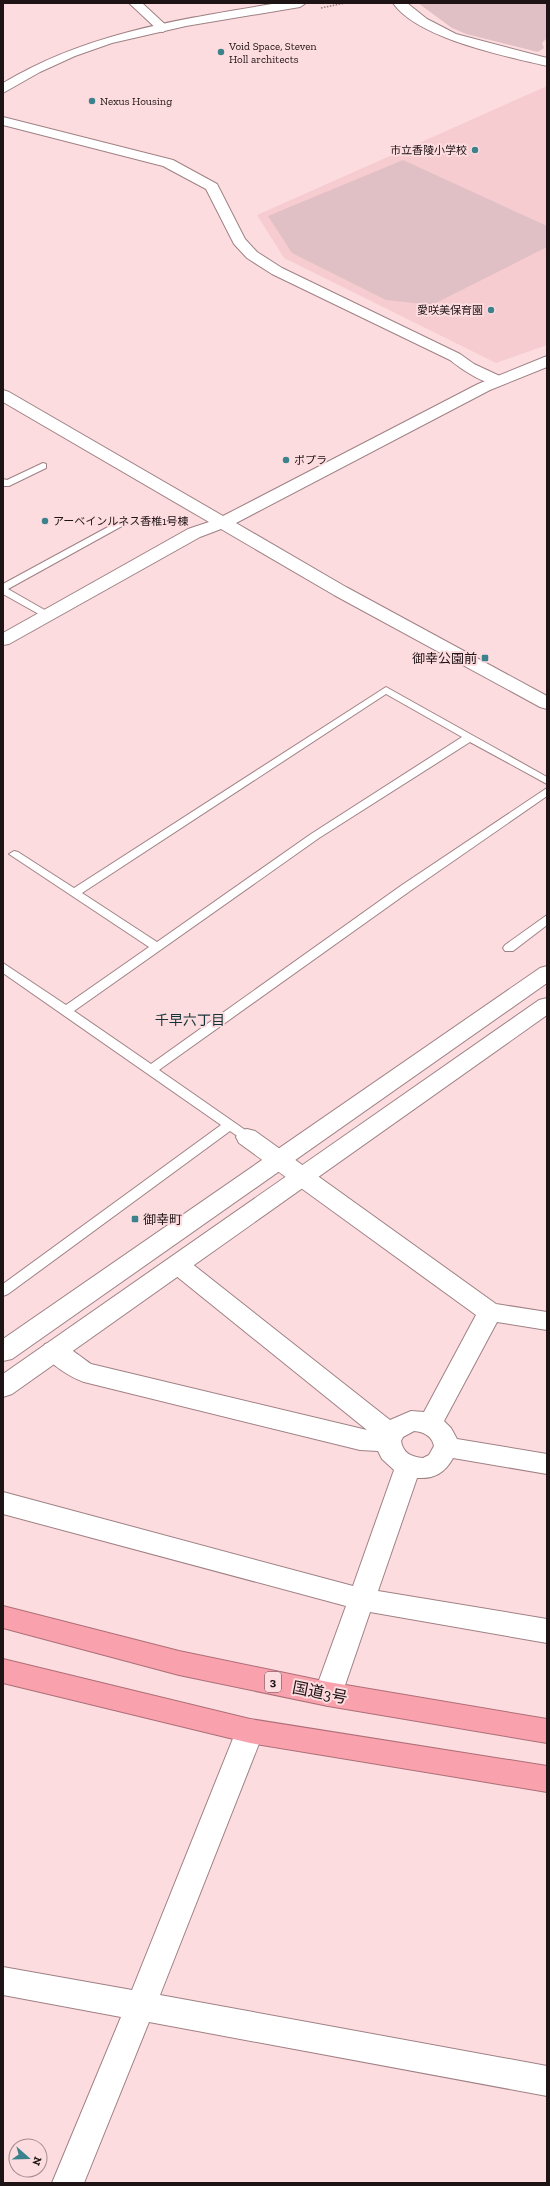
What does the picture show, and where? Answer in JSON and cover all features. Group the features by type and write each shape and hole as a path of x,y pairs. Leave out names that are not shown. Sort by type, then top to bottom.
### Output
{"highway":[{"name":"国道3号","path":"3,1617 179,1663 328,1694 547,1731"},
{"path":"3,1671 250,1731 547,1779"}],"street":[{"path":"135,3 163,28"},
{"path":"3,89 22,75 77,50 163,28 300,3"},
{"path":"398,3 423,22 452,37 547,62"},
{"path":"3,121 168,163 191,174 212,187 239,241 252,255 277,271 455,357 468,367 498,381"},
{"path":"3,640 194,533 225,522 498,381 547,361"},
{"path":"3,395 225,522 340,590 547,703"},
{"path":"3,1352 280,1161 547,973"},
{"path":"3,1387 547,1005"},
{"path":"238,1131 490,1312 547,1321"},
{"path":"178,1265 389,1438"},
{"path":"430,1424 490,1312"},
{"path":"54,1351 84,1372 360,1440 389,1438"},
{"path":"411,1422 430,1424 442,1433 446,1447 440,1460 434,1465 426,1468 408,1467 392,1457 389,1450 389,1438 395,1428 411,1422"},
{"path":"446,1447 547,1464"},
{"path":"328,1694 360,1599 408,1467"},
{"path":"3,1503 360,1599 547,1631"},
{"path":"68,2183 250,1731"},
{"path":"3,1981 547,2081"}],"lane":[{"path":"3,482 6,484 43,466"},
{"path":"3,589 119,524"},
{"path":"3,589 47,615"},
{"path":"75,893 386,690 547,781"},
{"path":"66,1011 316,836 470,737"},
{"path":"151,1070 406,888 547,791"},
{"path":"14,854 157,947"},
{"path":"508,948 547,919"},
{"path":"3,967 238,1131 3,1291"}],"shaded area":[{"path":"418,3 547,3 547,38 542,43 544,48 538,52 466,34 452,28"},
{"name":"市立香陵小学校","path":"547,86 547,345 496,363 284,258 257,215"},
{"name":"市立香陵小学校","path":"403,160 547,226 547,247 432,305 386,300 292,253 268,216"}],"place":[{"name":"Void Space, Steven Holl architects","path":"221,52"},
{"name":"Nexus Housing","path":"92,101"},
{"name":"市立香陵小学校","path":"475,150"},
{"name":"愛咲美保育園","path":"491,310"},
{"name":"ポプラ","path":"286,460"},
{"name":"アーベインルネス香椎1号棟","path":"45,521"},
{"name":"御幸公園前","path":"485,658"},
{"name":"御幸町","path":"135,1219"}],"district":[{"name":"千早六丁目","path":"190,1020"}]}
